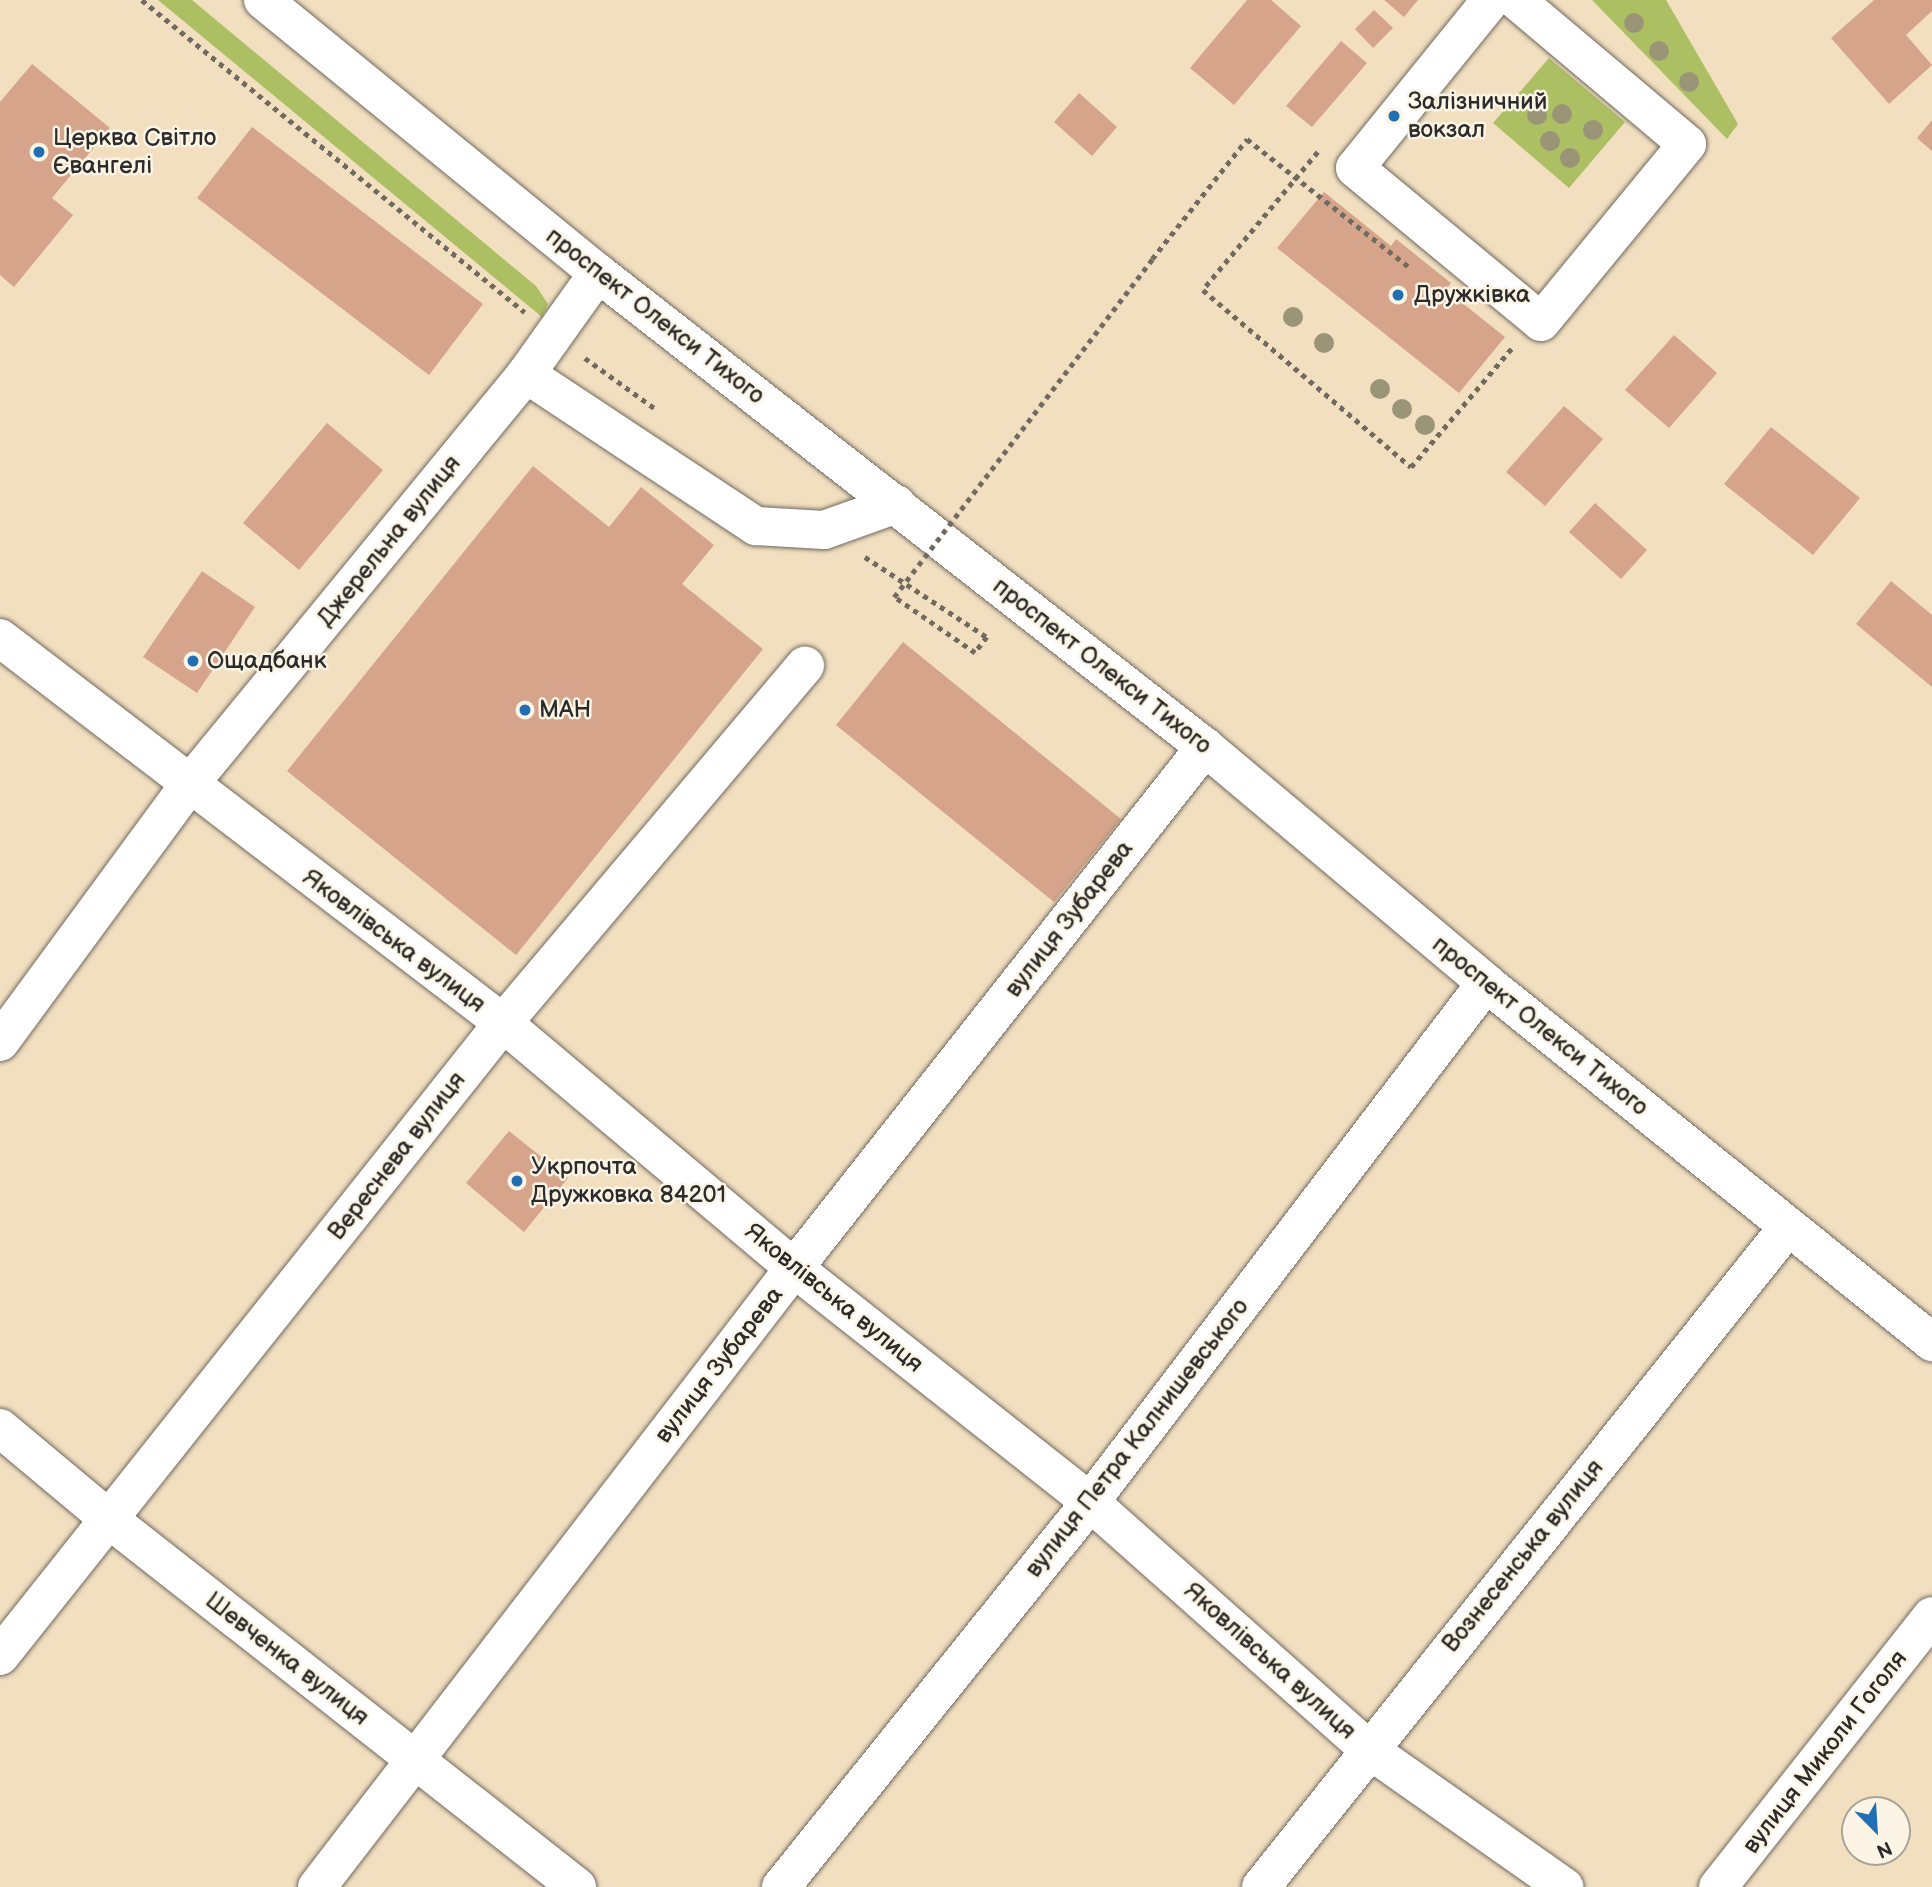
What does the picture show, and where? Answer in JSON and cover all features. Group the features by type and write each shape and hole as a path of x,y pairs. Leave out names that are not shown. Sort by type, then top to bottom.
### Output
{"street":[{"name":"проспект Олекси Тихого","path":"263,0 598,273 1205,747 1486,984 1932,1342"},
{"path":"1490,0 1355,168 1541,322 1688,144 1516,0"},
{"name":"Джерельна вулиця","path":"0,1042 188,786 526,374 598,273"},
{"path":"526,374 756,526 824,530 897,504"},
{"name":"Яковлівська вулиця","path":"0,638 188,786 503,1023 794,1268 1090,1502 1368,1749 1564,1887"},
{"name":"Вереснева вулиця","path":"0,1656 503,1023 805,665"},
{"name":"вулиця Зубарева","path":"317,1887 794,1268 1205,747"},
{"name":"вулиця Петра Калнишевського","path":"781,1887 1090,1502 1486,984"},
{"name":"Вознесенська вулиця","path":"1261,1887 1368,1749 1787,1227"},
{"name":"Шевченка вулиця","path":"0,1428 110,1520 577,1887"},
{"name":"вулиця Миколи Гоголя","path":"1718,1887 1932,1616"}],"path":[{"path":"975,653 894,597 1247,139 1415,272"},
{"path":"1295,179 1203,290 1411,467 1513,348 1502,340"}],"green space":[{"path":"158,0 192,0 536,286 548,304 542,317"},
{"path":"1592,0 1666,0 1738,124 1727,139"},
{"path":"1549,58 1625,122 1569,188 1493,123"}],"building":[{"path":"1247,0 1271,0 1301,26 1234,105 1190,68"},
{"path":"1384,0 1418,0 1404,17"},
{"path":"1874,0 1932,0 1932,11 1906,35 1932,65 1889,104 1831,38"},
{"path":"1374,10 1393,28 1373,48 1355,29"},
{"path":"1341,41 1367,63 1312,127 1286,106"},
{"path":"32,64 110,128 52,198 73,215 14,287 0,275 0,102"},
{"path":"1079,93 1117,127 1092,156 1054,122"},
{"path":"1932,120 1932,151 1917,138"},
{"path":"252,127 483,304 429,375 197,198"},
{"path":"1324,192 1391,246 1396,239 1451,283 1446,290 1505,337 1459,393 1277,248"},
{"path":"1674,335 1717,373 1669,428 1625,390"},
{"path":"1564,406 1603,439 1545,506 1506,472"},
{"path":"327,423 383,470 299,570 243,523"},
{"path":"1771,427 1860,498 1813,555 1724,484"},
{"name":"МАН","path":"533,466 609,527 641,487 714,545 682,584 763,649 516,955 287,771"},
{"path":"1595,503 1647,550 1621,579 1569,532"},
{"path":"202,571 255,607 197,693 143,657"},
{"path":"1891,581 1932,615 1932,687 1856,624"},
{"path":"903,642 1121,819 1054,902 836,725"},
{"name":"Укрпочта Дружковка 84201","path":"509,1131 568,1178 524,1232 466,1183"}],"place":[{"name":"Залізничний вокзал","path":"1394,116"},
{"name":"Церква Світло Євангелі","path":"39,152"},
{"name":"Дружківка","path":"1398,295"},
{"name":"Ощадбанк","path":"193,661"},
{"name":"МАН","path":"525,710"},
{"name":"Укрпочта Дружковка 84201","path":"517,1181"}]}
